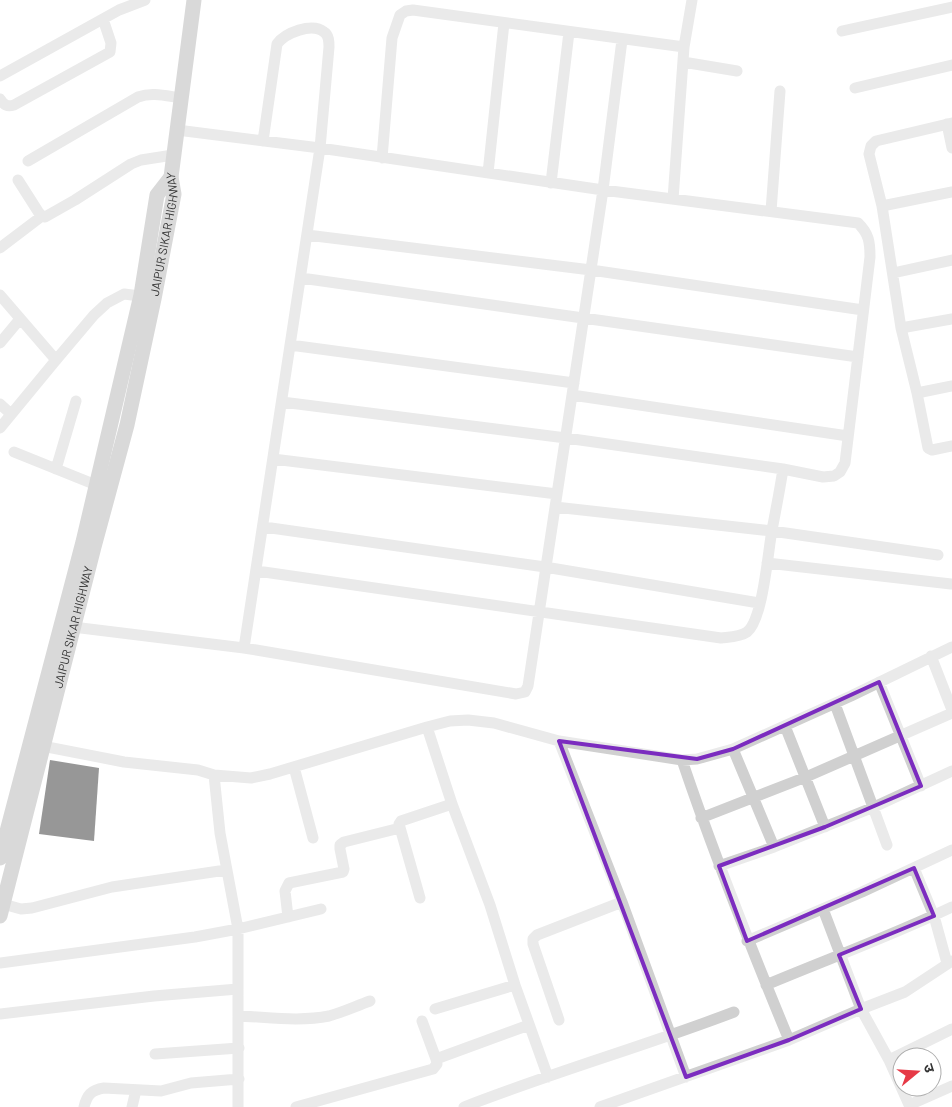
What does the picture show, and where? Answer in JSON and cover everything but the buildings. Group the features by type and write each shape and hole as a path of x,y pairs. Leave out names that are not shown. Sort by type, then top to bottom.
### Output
{"main road":[{"path":"173,155 194,0"},
{"name":"JAIPUR SIKAR HIGHWAY","path":"2,910 37,745 68,625 127,425 148,297 157,195 170,177 173,155"},
{"name":"JAIPUR SIKAR HIGHWAY","path":"68,625 96,485 148,297"},
{"name":"JAIPUR SIKAR HIGHWAY","path":"0,858 37,745"}],"street":[{"path":"0,76 119,10 145,0"},
{"path":"673,199 684,47 692,0"},
{"path":"842,31 952,7"},
{"path":"382,158 392,38 400,15 406,11 413,10 684,47"},
{"path":"0,99 5,105 14,105 110,52 111,43 103,19"},
{"path":"488,173 504,23"},
{"path":"244,648 264,527 320,148 329,47 329,38 324,32 315,29 289,33 281,38 277,44 263,141"},
{"path":"551,183 569,32"},
{"path":"68,625 244,648 516,694 525,692 528,686 584,318 622,40"},
{"path":"683,62 736,71"},
{"path":"855,88 952,65"},
{"path":"772,211 780,91"},
{"path":"28,161 145,94 181,98"},
{"path":"952,148 949,124 876,141 871,146 869,154 882,206 902,328 928,448 932,450 952,446"},
{"path":"177,130 320,148 551,183 858,223 866,231 870,242 870,257 845,463 840,472 834,476 823,477 783,469 566,438 282,402"},
{"path":"0,248 42,216 49,216 131,164 141,160 173,155"},
{"path":"18,180 42,216"},
{"path":"882,206 952,192"},
{"path":"307,235 591,270 864,310"},
{"path":"893,273 952,260"},
{"path":"300,278 858,357"},
{"path":"0,428 94,315 107,303 124,294 148,297"},
{"path":"0,296 56,360"},
{"path":"0,342 20,319"},
{"path":"902,328 952,319"},
{"path":"290,345 574,383"},
{"path":"917,393 952,386"},
{"path":"572,395 848,436"},
{"path":"56,469 76,401"},
{"path":"0,404 11,414"},
{"path":"14,452 96,485"},
{"path":"273,460 557,494"},
{"path":"257,571 721,638 736,636 746,632 753,625 765,585 783,469"},
{"path":"555,507 772,531 938,555"},
{"path":"264,527 545,567 759,604"},
{"path":"767,563 951,584"},
{"path":"37,745 124,762 198,770 214,775 251,778 427,728 468,720 494,723 559,740 682,760 697,759 733,750 835,704 952,647"},
{"path":"701,818 806,777 952,711 932,656"},
{"path":"879,682 921,786"},
{"path":"835,704 887,845"},
{"path":"785,726 825,827"},
{"path":"427,728 452,804 490,905 515,985 548,1077"},
{"path":"559,740 622,902 686,1077"},
{"path":"733,750 774,847"},
{"path":"682,760 701,818 747,941 789,1040"},
{"path":"294,767 313,838"},
{"path":"719,866 825,827 952,772"},
{"path":"214,775 220,833 238,929 238,1107"},
{"path":"420,898 399,824 401,821 452,804"},
{"path":"288,917 286,885 343,872 340,845 344,842 400,828"},
{"path":"747,941 823,909 952,850"},
{"path":"600,1107 789,1040 905,992 950,962 934,916 914,868"},
{"path":"2,910 32,908 112,887 226,870"},
{"path":"559,1020 533,944 534,938 537,935 622,902"},
{"path":"766,985 901,931 952,907"},
{"path":"0,963 196,938 321,909"},
{"path":"823,909 861,1009 889,1060 909,1106 952,1086"},
{"path":"435,1010 515,985"},
{"path":"0,1014 146,997 238,989"},
{"path":"238,1016 302,1019 329,1016 370,1002"},
{"path":"464,1107 476,1105 548,1077 734,1012"},
{"path":"296,1107 321,1104 433,1069 437,1064 436,1059 422,1021"},
{"path":"436,1059 529,1025"},
{"path":"889,1060 952,1029"},
{"path":"155,1054 239,1048"},
{"path":"84,1107 86,1098 90,1093 104,1088 160,1091 191,1083 239,1079"},
{"path":"132,1107 136,1090"}],"highlighted area":[{"path":"879,682 921,786 825,827 719,866 747,941 914,868 934,916 839,955 861,1009 789,1040 686,1077 559,741 697,759 733,749"}]}
